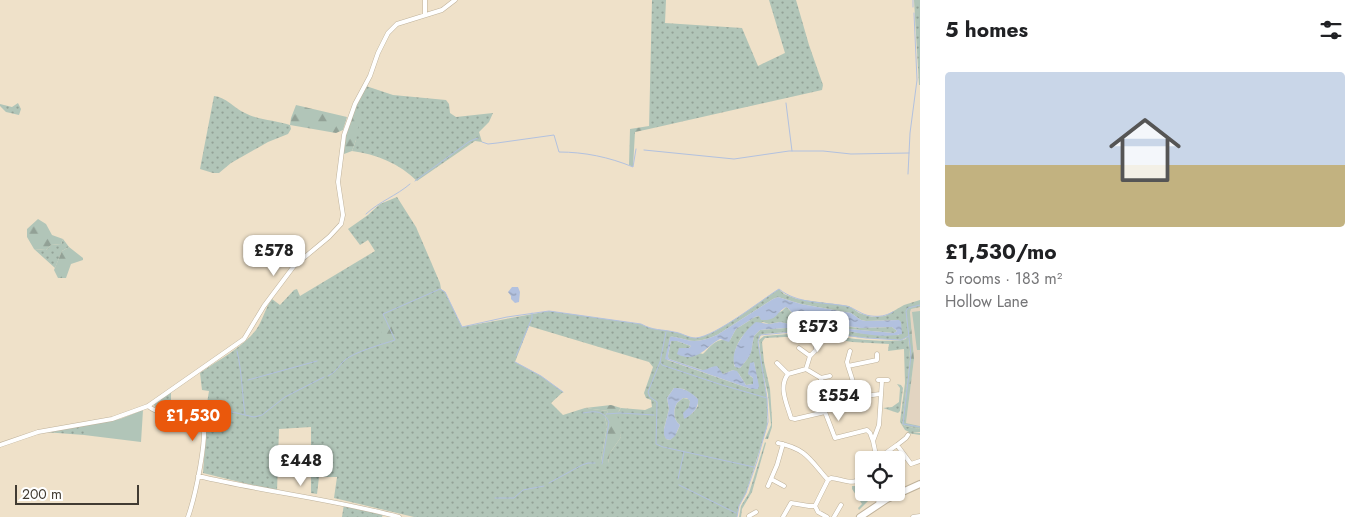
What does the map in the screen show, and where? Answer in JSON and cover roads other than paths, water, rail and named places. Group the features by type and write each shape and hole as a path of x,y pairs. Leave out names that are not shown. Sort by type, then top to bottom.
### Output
{"main road":[{"path":"905,491 920,484"},
{"path":"860,517 884,501"}],"street":[{"path":"425,0 425,14"},
{"path":"0,445 38,432 112,419 148,406 244,339 264,306 294,266 338,229 341,224 343,215 338,187 338,172 344,136 350,116 370,76 388,32 397,24 442,10 455,0"},
{"path":"806,368 810,356 816,350 815,339"},
{"path":"800,348 810,356"},
{"path":"850,351 847,362 858,397 880,394"},
{"path":"848,366 877,360 877,354"},
{"path":"777,363 788,374"},
{"path":"830,376 821,378 806,368 788,374 783,386 791,418 795,419 825,412 835,438 866,430 877,430"},
{"path":"821,378 821,385"},
{"path":"873,441 880,421 880,380 888,380"},
{"path":"148,406 156,412 165,414 197,415 203,418 204,437 195,494 188,517"},
{"path":"866,430 870,434 875,451"},
{"path":"889,451 908,435"},
{"path":"778,443 791,446 807,455 828,480"},
{"path":"768,486 783,444"},
{"path":"897,445 910,465 920,462"},
{"path":"198,476 277,493 344,504 399,517"},
{"path":"815,506 828,480 834,478 855,483"},
{"path":"771,479 784,486"},
{"path":"783,517 791,503 815,506"},
{"path":"834,517 841,505"},
{"path":"815,506 818,512 827,517"},
{"path":"748,517 756,512"},
{"path":"913,517 920,516"}],"water":[{"path":"512,287 518,287 520,292 519,302 515,303 511,299 508,292"},
{"path":"778,297 801,304 851,313 866,321 899,320 901,322 902,334 885,336 864,334 827,325 760,330 754,336 748,359 740,368 735,367 734,355 739,342 756,322 769,324 780,322 794,325 828,322 838,327 849,329 894,333 897,331 892,327 861,328 846,326 843,317 837,315 806,321 800,320 786,307 771,319 761,320 759,316 755,317 736,329 729,342 720,339 695,356 684,357 677,354 679,348 689,348 691,346 671,341 669,359 702,370 717,366 723,374 733,370 737,371 746,385 753,384 753,378 748,374 750,363 754,362 758,389 751,389 665,359 670,337 691,341 710,338"},
{"path":"674,388 688,391 698,399 698,402 694,411 684,419 683,413 689,407 690,401 687,398 683,398 677,403 674,415 680,425 675,436 670,440 666,439 664,429 669,409 667,398"}],"waterway":[{"path":"913,0 913,7"},
{"path":"908,174 910,133 917,80 914,13"},
{"path":"786,103 792,151"},
{"path":"482,142 488,144 554,135 559,152 596,156 615,160 633,167 636,149"},
{"path":"415,181 470,141 478,138"},
{"path":"644,150 734,159 789,151 823,151 851,154 909,153"},
{"path":"366,214 410,184"},
{"path":"328,376 349,357 369,348 395,340 383,314 440,289 445,292 462,327 507,317 549,311 641,324 654,329 696,338 705,336 726,325 779,289 802,300 846,306 867,315 880,316 893,312"},
{"path":"920,305 908,308 906,311 911,355 903,424 920,427"},
{"path":"516,356 532,318 532,313"},
{"path":"737,517 739,506 746,493 757,461 768,422 767,398 758,342 760,335 825,329 837,334 866,338 901,340 909,336"},
{"path":"666,332 660,362 662,365 767,398"},
{"path":"237,351 245,414"},
{"path":"248,380 317,361"},
{"path":"515,362 541,376 563,392"},
{"path":"660,362 648,392 650,397 657,402 656,444 754,467"},
{"path":"209,413 232,412 254,417 262,415 285,397 324,377"},
{"path":"583,413 601,413 609,422 602,464"},
{"path":"606,414 654,415"},
{"path":"678,479 684,452"},
{"path":"549,483 582,465 595,463"},
{"path":"679,485 736,513"},
{"path":"495,498 514,498 523,490 544,486"}]}
